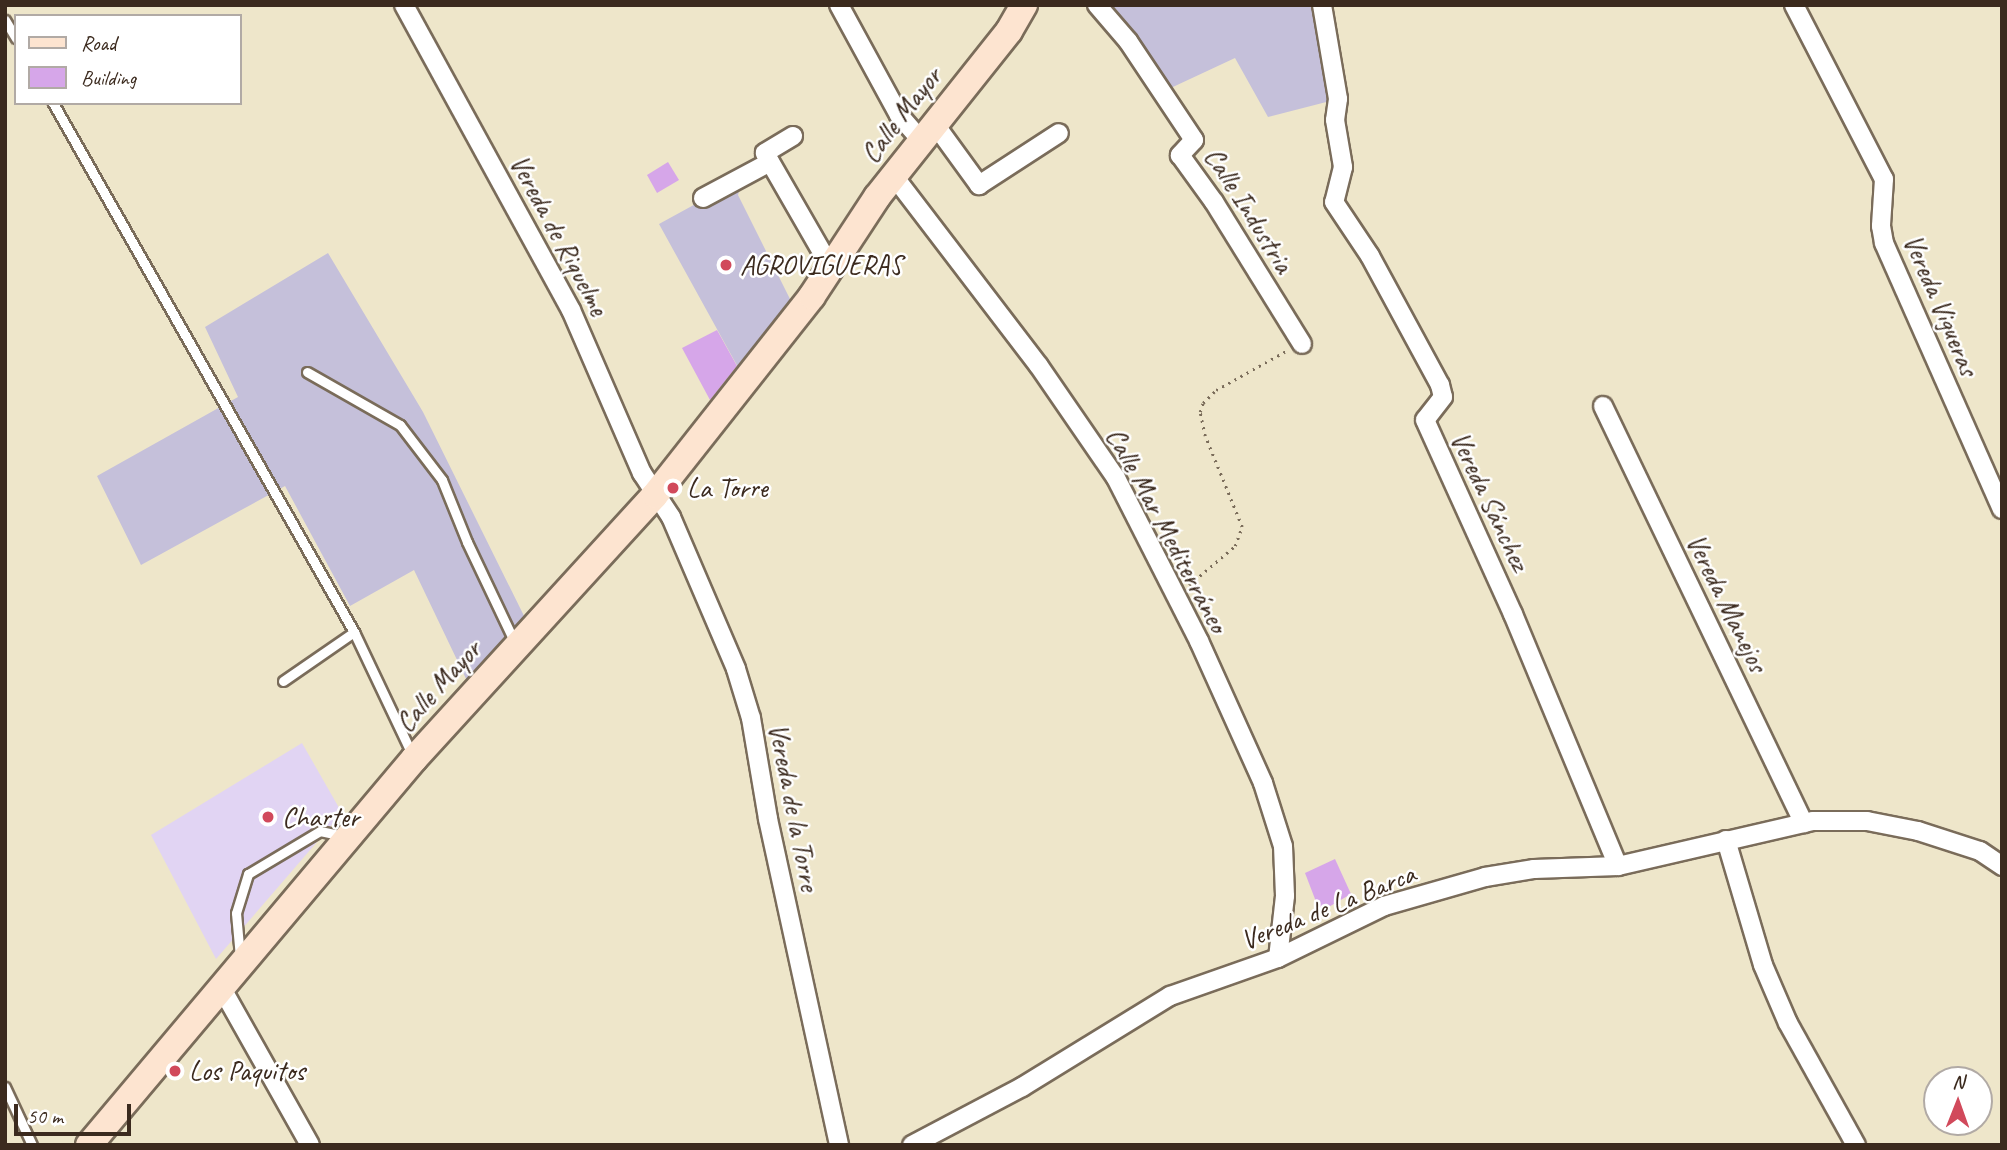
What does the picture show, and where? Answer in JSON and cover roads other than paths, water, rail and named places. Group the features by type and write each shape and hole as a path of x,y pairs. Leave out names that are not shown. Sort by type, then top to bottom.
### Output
{"main road":[{"name":"Calle Mayor","path":"89,1145 414,759 655,495 831,268 893,175 1009,31 1024,5"}],"street":[{"name":"Vereda de Riquelme","path":"404,5 571,310 655,495"},
{"path":"839,5 899,115 927,132 979,184 1059,133"},
{"name":"Calle Industria","path":"1097,5 1128,41 1194,140 1181,155 1214,202 1302,344"},
{"name":"Vereda Sánchez","path":"1322,5 1338,99 1335,120 1343,167 1334,202 1370,256 1440,385 1443,397 1425,420 1428,429 1513,614 1618,866"},
{"name":"Vereda Vigueras","path":"1794,5 1884,178 1881,226 1884,243 2002,509"},
{"path":"793,136 765,153 831,268"},
{"path":"702,198 770,162"},
{"name":"Calle Mar Mediterráneo","path":"893,175 1039,366 1116,478 1175,595 1263,783 1283,846 1285,896 1278,958"},
{"name":"Vereda Manejos","path":"1603,406 1804,822"},
{"name":"Vereda de la Torre","path":"655,495 671,517 710,600 751,718 768,819 839,1145"},
{"name":"Vereda de La Barca","path":"912,1145 1022,1087 1170,996 1278,958 1384,906 1485,877 1534,869 1618,866 1804,822 1867,821 1917,831 1980,851 2002,866"},
{"path":"1726,840 1763,965 1788,1023 1856,1145"},
{"path":"221,987 310,1145"}],"lane":[{"path":"54,105 354,632 414,759"},
{"path":"307,372 400,425 442,480 467,542 516,647"},
{"path":"283,681 354,632"},
{"path":"240,964 236,913 248,874 320,831 348,837"},
{"path":"5,1087 32,1145"}],"place":[{"name":"AGROVIGUERAS","path":"726,265"},
{"name":"La Torre","path":"673,488"},
{"name":"Charter","path":"268,817"},
{"name":"Los Paquitos","path":"175,1071"}]}
